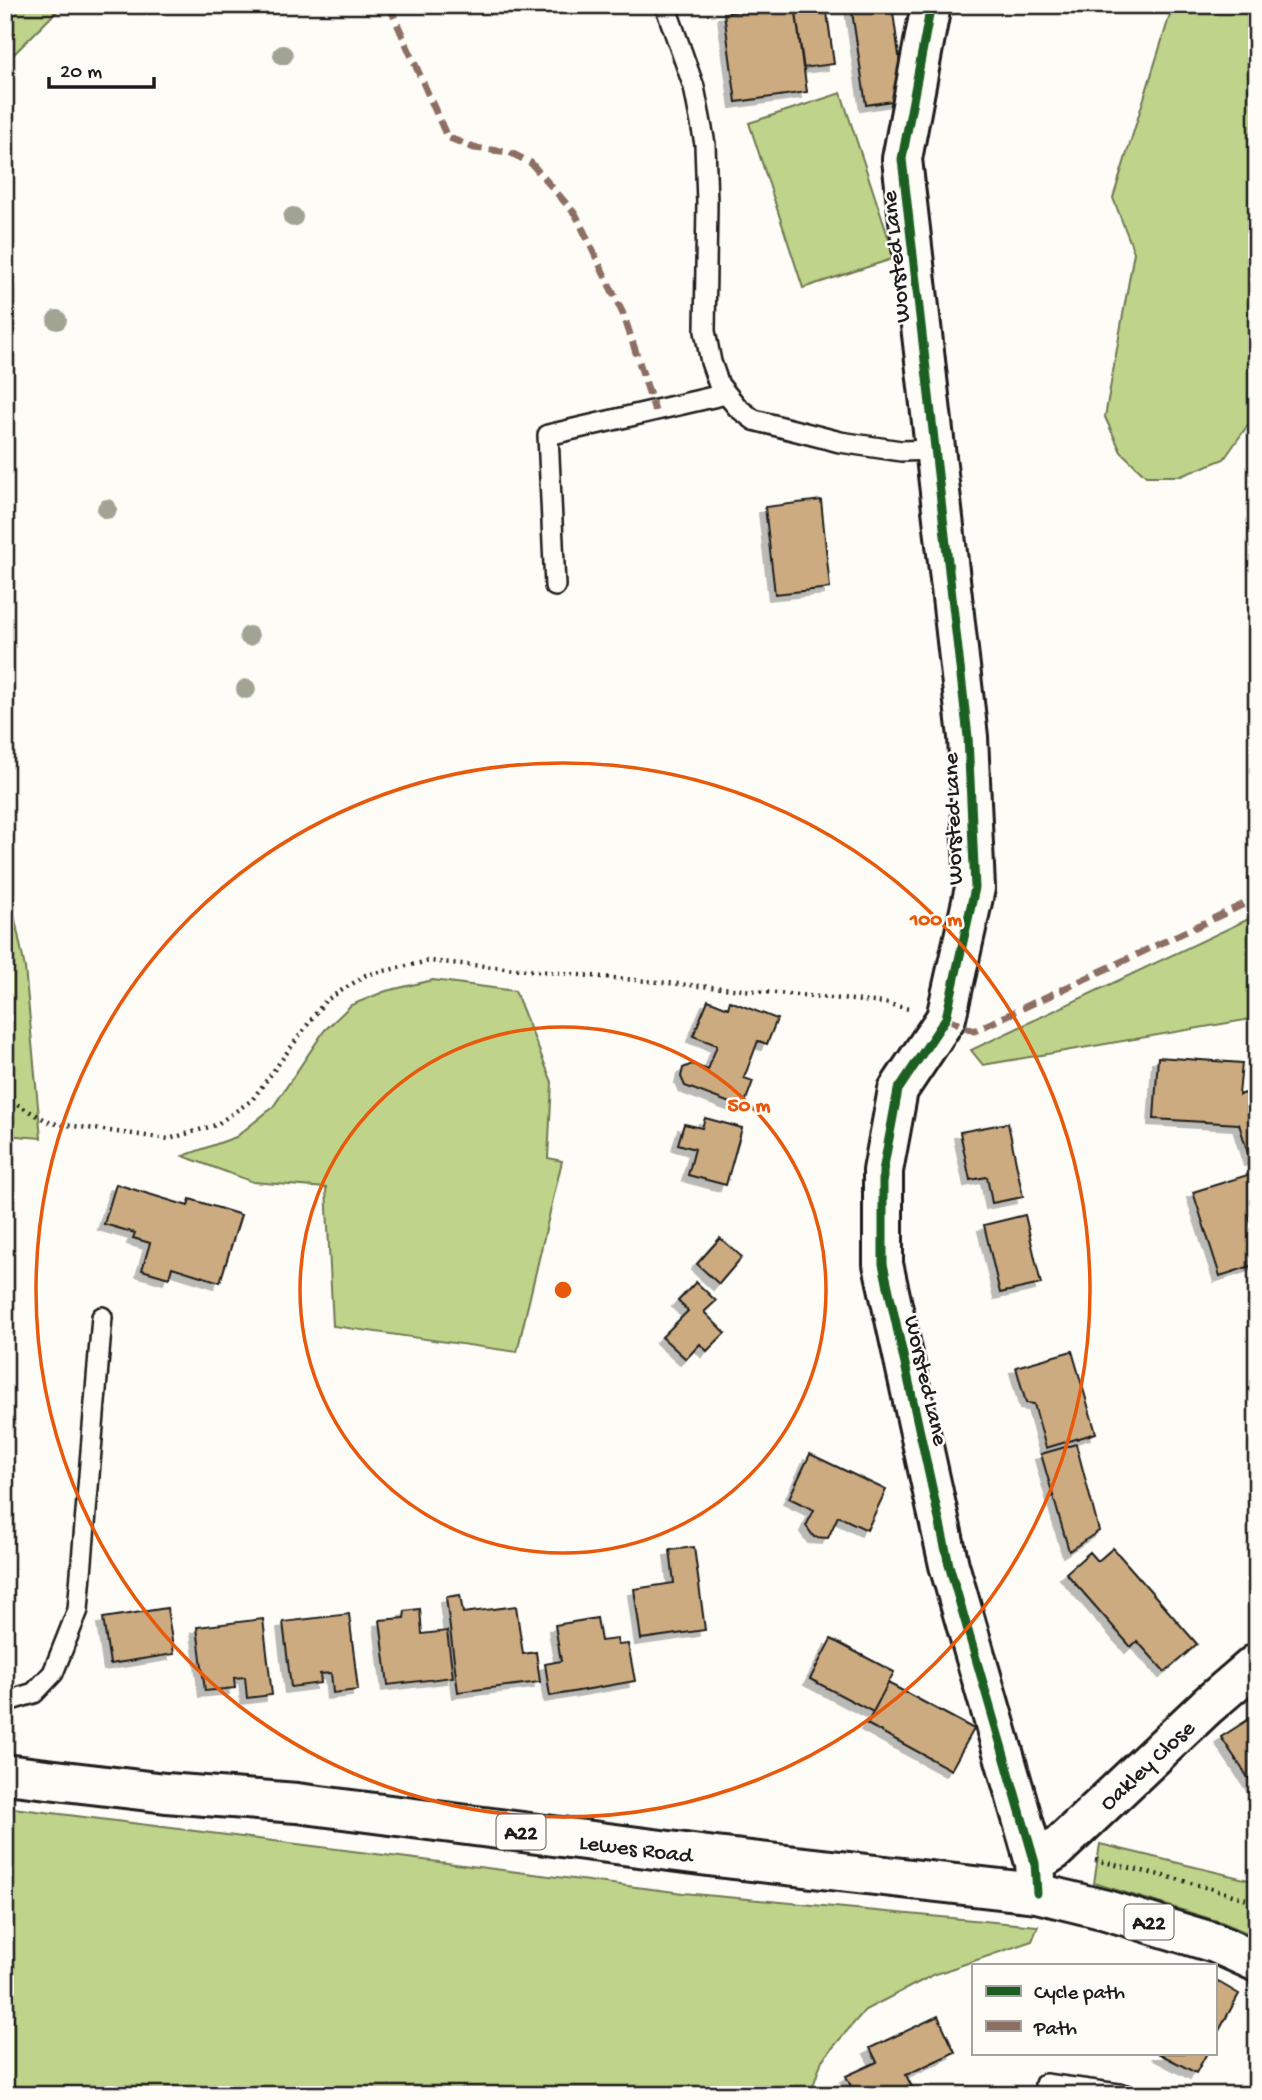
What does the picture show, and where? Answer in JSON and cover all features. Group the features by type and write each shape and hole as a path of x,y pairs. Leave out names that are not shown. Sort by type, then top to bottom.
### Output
{"main road":[{"name":"Worsted Lane","path":"931,5 902,159 968,737 975,888 946,1018 898,1090 883,1171 883,1264 949,1565 1042,1869"},
{"name":"Oakley Close","path":"1042,1869 1207,1706 1257,1663"},
{"name":"Lewes Road","path":"5,1774 166,1793 297,1803 716,1857 1042,1869 1106,1909 1215,1942 1257,1962"}],"lane":[{"path":"665,5 694,88 705,144 705,331 710,362 719,386 738,408 754,420 840,442 901,451 935,450"},
{"path":"555,586 548,435 726,394"},
{"path":"5,1699 11,1700 34,1693 52,1673 78,1610 102,1317"},
{"path":"1045,2084 1126,2095"}],"path":[{"path":"5,1098 51,1123 169,1139 216,1125 252,1100 325,1001 366,975 429,961 885,1003 946,1018"},
{"path":"1042,1869 1177,1880 1257,1902"}],"green space":[{"path":"5,5 63,5 5,63"},
{"path":"1173,5 1257,5 1257,412 1224,459 1181,476 1146,476 1121,452 1105,417 1134,252 1113,198"},
{"path":"841,93 895,258 803,288 749,123"},
{"path":"5,871 25,968 41,1138 5,1135"},
{"path":"1257,915 1257,1018 983,1065 971,1050"},
{"path":"433,980 515,991 552,1082 548,1158 562,1161 517,1352 333,1326 326,1188 253,1182 183,1156 236,1137 273,1107 324,1031 351,1005 386,991"},
{"path":"5,1807 683,1893 1038,1926 1032,1941 933,1975 865,2010 822,2060 810,2095 5,2095"},
{"path":"1100,1844 1257,1882 1257,1937 1224,1923 1094,1883"}],"building":[{"path":"795,5 807,92 736,102 724,13"},
{"path":"795,5 826,5 834,64 803,68"},
{"path":"851,5 892,5 905,99 866,105"},
{"path":"821,500 830,588 775,594 765,507"},
{"path":"708,1000 728,1008 730,1001 777,1019 767,1044 758,1041 744,1078 753,1081 743,1108 685,1086 681,1077 683,1068 692,1064 708,1070 717,1045 693,1036"},
{"path":"1158,1057 1242,1063 1239,1095 1257,1091 1257,1158 1250,1160 1239,1124 1154,1119"},
{"path":"705,1118 742,1128 726,1185 688,1175 695,1149 678,1144 684,1124 702,1128"},
{"path":"1008,1123 1023,1197 992,1203 987,1177 970,1180 960,1132"},
{"path":"1257,1172 1257,1215 1249,1217 1257,1242 1257,1264 1220,1276 1193,1192"},
{"path":"116,1184 188,1206 190,1199 241,1215 220,1282 172,1267 169,1278 142,1270 150,1243 133,1238 135,1233 104,1224"},
{"path":"1025,1215 1041,1284 1000,1293 984,1225"},
{"path":"720,1238 742,1257 719,1284 697,1264"},
{"path":"696,1282 716,1301 704,1312 725,1333 707,1351 700,1344 686,1359 662,1337 688,1311 678,1301"},
{"path":"1072,1351 1096,1433 1046,1448 1034,1404 1026,1403 1016,1367"},
{"path":"1076,1444 1099,1531 1069,1551 1041,1454"},
{"path":"810,1454 886,1490 867,1530 838,1516 828,1538 814,1537 806,1526 814,1510 789,1498"},
{"path":"694,1547 705,1630 641,1639 634,1589 674,1583 670,1550"},
{"path":"1113,1548 1197,1644 1165,1672 1137,1641 1131,1647 1066,1573 1090,1552 1098,1561"},
{"path":"460,1595 463,1613 516,1606 523,1654 536,1652 540,1682 458,1692 446,1597"},
{"path":"167,1608 174,1654 110,1664 103,1618"},
{"path":"420,1609 422,1634 447,1631 453,1677 388,1685 380,1620 404,1618 405,1611"},
{"path":"349,1614 358,1690 333,1693 331,1673 320,1674 321,1683 291,1687 283,1622"},
{"path":"597,1618 601,1641 617,1639 618,1645 628,1644 635,1681 550,1696 545,1664 561,1661 555,1625"},
{"path":"263,1619 272,1695 247,1698 245,1677 234,1678 235,1688 205,1691 197,1627"},
{"path":"831,1639 894,1672 873,1712 810,1679"},
{"path":"888,1683 974,1729 951,1770 867,1724"},
{"path":"1257,1714 1257,1791 1221,1737"},
{"path":"1216,1981 1239,1994 1216,2036"},
{"path":"938,2016 955,2052 906,2075 916,2095 855,2095 846,2076 877,2062 870,2048"},
{"path":"1160,2054 1206,2054 1196,2073"}],"marked path":[{"path":"389,5 447,137 474,148 509,152 531,163 576,215 624,316 655,411"},
{"path":"946,1018 974,1031 1257,898"}],"cycle path":[{"path":"931,5 902,159 968,737 975,888 946,1018 898,1090 883,1171 883,1264 949,1565 1035,1863 1037,1893"}]}
